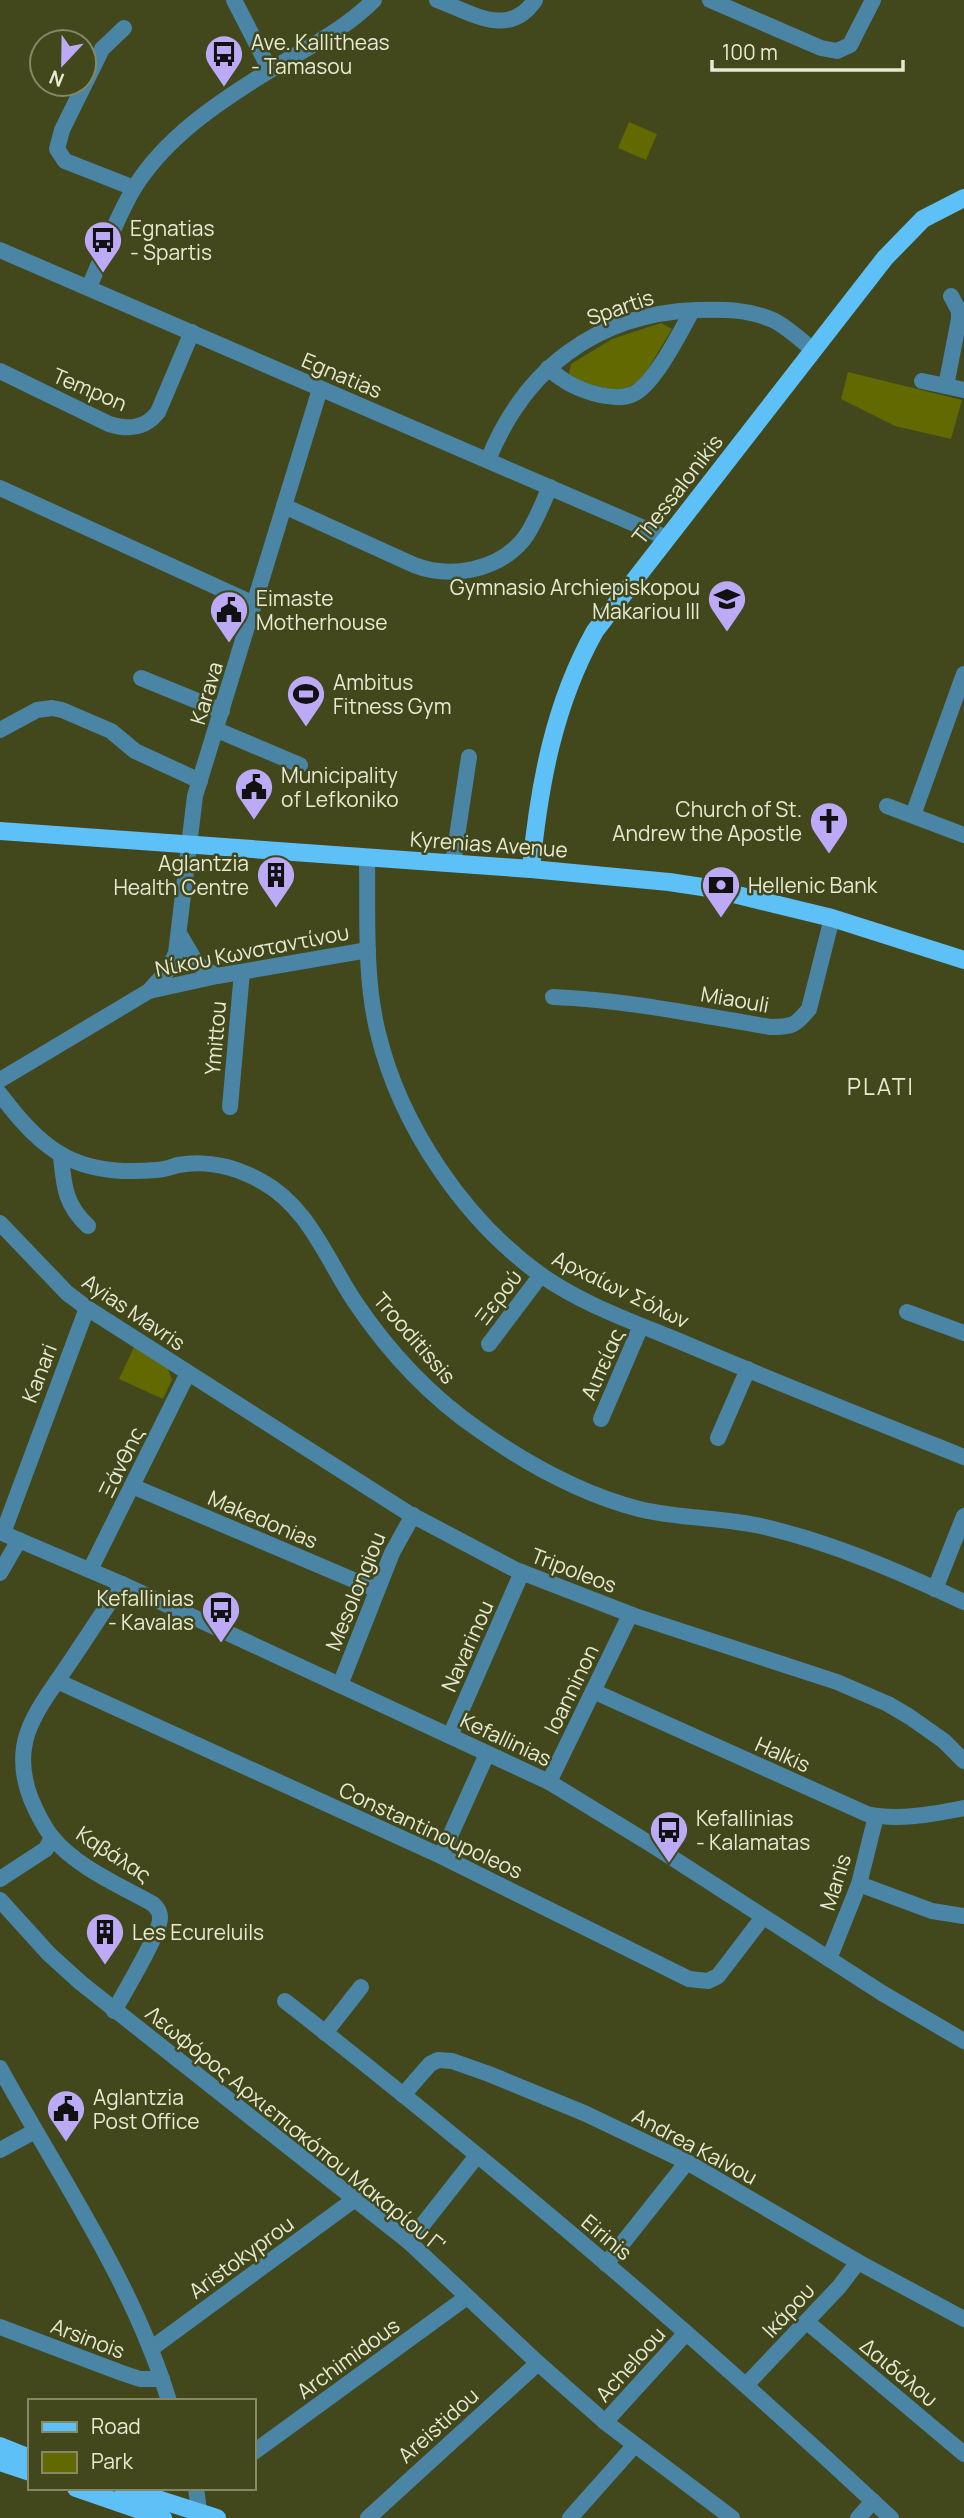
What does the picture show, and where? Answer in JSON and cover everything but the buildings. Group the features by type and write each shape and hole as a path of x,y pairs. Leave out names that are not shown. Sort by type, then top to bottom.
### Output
{"main road":[{"name":"Thessalonikis","path":"531,869 545,762 567,693 595,631 885,258 911,229 964,198"},
{"name":"Kyrenias Avenue","path":"0,831 531,869 709,888 832,918 964,960"},
{"path":"0,2446 28,2457"},
{"path":"0,2462 28,2471"},
{"path":"82,2490 163,2518"},
{"path":"129,2490 199,2515 217,2518"},
{"path":"159,2500 169,2499 181,2490"}],"street":[{"path":"234,0 270,70"},
{"path":"89,287 134,188 148,169 191,124 270,70 325,38 353,19 374,0"},
{"path":"438,0 489,20 504,22 517,19 535,0"},
{"path":"710,0 821,47 837,51 850,45 873,0"},
{"path":"124,28 102,49 62,130 57,149 65,161 134,188"},
{"name":"Egnatias","path":"0,250 667,538"},
{"path":"946,386 959,319 959,311 951,296"},
{"name":"Spartis","path":"488,460 503,425 548,368 565,352 622,324 671,312 733,309 776,322 813,350"},
{"path":"548,368 564,382 588,392 616,397 632,394 649,380 692,311"},
{"name":"Tempon","path":"0,372 108,424 136,427 152,419 158,412 192,332"},
{"path":"922,381 964,390"},
{"name":"Karava","path":"149,991 169,969 176,953 195,796 320,389"},
{"path":"284,506 414,565 430,571 449,573 489,563 507,554 528,533 550,487"},
{"path":"0,488 254,604"},
{"path":"913,815 964,674"},
{"path":"141,678 222,711"},
{"path":"0,730 37,710 62,710 111,731 135,751 200,781"},
{"path":"217,730 300,765"},
{"path":"453,863 469,757"},
{"path":"887,806 964,835"},
{"name":"Αρχαίων Σόλων","path":"367,859 368,950 373,1011 378,1035 420,1138 477,1216 513,1253 541,1275 577,1296 641,1325 964,1457"},
{"name":"Miaouli","path":"553,997 596,999 770,1027 790,1027 809,1009 832,918"},
{"path":"180,935 197,964 217,976"},
{"name":"Νίκου Κωνσταντίνου","path":"0,1080 149,991 217,976 368,950"},
{"name":"Ymittou","path":"230,1107 242,972"},
{"name":"Trooditissis","path":"0,1094 19,1119 61,1157 90,1168 157,1170 201,1163 258,1179 274,1188 293,1203 357,1305 422,1382 479,1430 572,1484 641,1509 762,1526 803,1537 935,1588 964,1602"},
{"path":"61,1157 68,1203 88,1226"},
{"name":"Ayias Mavris","path":"1,1229 67,1293 188,1373"},
{"name":"Ξερού","path":"489,1344 541,1275"},
{"name":"Kanari","path":"1,1532 87,1308"},
{"path":"908,1312 964,1334"},
{"name":"Αιπείας","path":"601,1419 641,1325"},
{"path":"718,1438 748,1369"},
{"name":"Ξάνθης","path":"90,1570 188,1373"},
{"name":"Tripoleos","path":"188,1373 413,1515 522,1572 630,1615 837,1682 888,1704 944,1741 964,1761"},
{"name":"Makedonias","path":"132,1486 377,1590"},
{"name":"Mesolongiou","path":"340,1685 392,1553 413,1515"},
{"path":"935,1588 964,1516"},
{"name":"Kefallinias","path":"1,1532 122,1584 549,1782 915,2013 964,2041"},
{"path":"0,1573 19,1540"},
{"name":"Navarinou","path":"450,1736 522,1572"},
{"name":"Καβάλας","path":"114,2011 153,1940 159,1925 159,1911 153,1904 82,1863 52,1837 24,1781 22,1762 23,1748 34,1714 122,1584"},
{"name":"Ioanninon","path":"549,1782 630,1615"},
{"name":"Constantinoupoleos","path":"57,1681 441,1856 689,1979 700,1982 718,1976 763,1917"},
{"name":"Halkis","path":"593,1692 876,1816 925,1815 964,1808"},
{"path":"441,1856 487,1754"},
{"name":"Manis","path":"829,1959 859,1884 876,1816"},
{"path":"0,1879 46,1849 52,1837"},
{"path":"859,1884 932,1911 964,1916"},
{"name":"Λεωφόρος Αρχιεπισκόπου Μακαρίου Γ'","path":"0,1900 49,1954 114,2011 409,2242 605,2422 728,2517"},
{"path":"326,2032 361,1987"},
{"name":"Eirinis","path":"285,2001 606,2264 746,2385 891,2518"},
{"name":"Andrea Kalvou","path":"403,2095 430,2064 438,2060 452,2060 584,2113 687,2162 858,2262 964,2319"},
{"path":"0,2068 113,2264 152,2348 168,2399"},
{"path":"0,2150 35,2131"},
{"path":"409,2242 476,2157"},
{"path":"606,2264 687,2162"},
{"name":"Aristokyprou","path":"152,2348 355,2199"},
{"name":"Ικάρου","path":"746,2385 807,2322 858,2262"},
{"name":"Archimidous","path":"256,2451 467,2297"},
{"name":"Δαιδάλου","path":"807,2322 964,2454"},
{"name":"Arsinois","path":"0,2327 140,2379 162,2379"},
{"name":"Acheloou","path":"605,2422 686,2333"},
{"name":"Areistidou","path":"368,2518 538,2363"},
{"path":"570,2518 635,2446"},
{"path":"196,2490 199,2515"},
{"path":"858,2518 873,2501"}],"green space":[{"path":"629,122 657,134 646,160 618,148"},
{"path":"661,323 672,329 642,379 620,392 568,378 571,364 612,339"},
{"path":"848,372 962,400 951,439 895,426 841,399"},
{"path":"135,1345 167,1366 172,1380 163,1399 119,1379"}],"place":[{"name":"Ave. Kallitheas - Tamasou","path":"224,88"},
{"name":"Egnatias - Spartis","path":"103,274"},
{"name":"Gymnasio Archiepiskopou Makariou III","path":"727,633"},
{"name":"Eimaste Motherhouse","path":"229,644"},
{"name":"Ambitus Fitness Gym","path":"306,728"},
{"name":"Municipality of Lefkoniko","path":"254,821"},
{"name":"Church of St. Andrew the Apostle","path":"829,855"},
{"name":"Aglantzia Health Centre","path":"276,909"},
{"name":"Hellenic Bank","path":"721,919"},
{"name":"Kefallinias - Kavalas","path":"221,1644"},
{"name":"Kefallinias - Kalamatas","path":"669,1864"},
{"name":"Les Ecureluils","path":"105,1966"},
{"name":"Aglantzia Post Office","path":"66,2143"}],"district":[{"name":"PLATI","path":"881,1086"}]}
